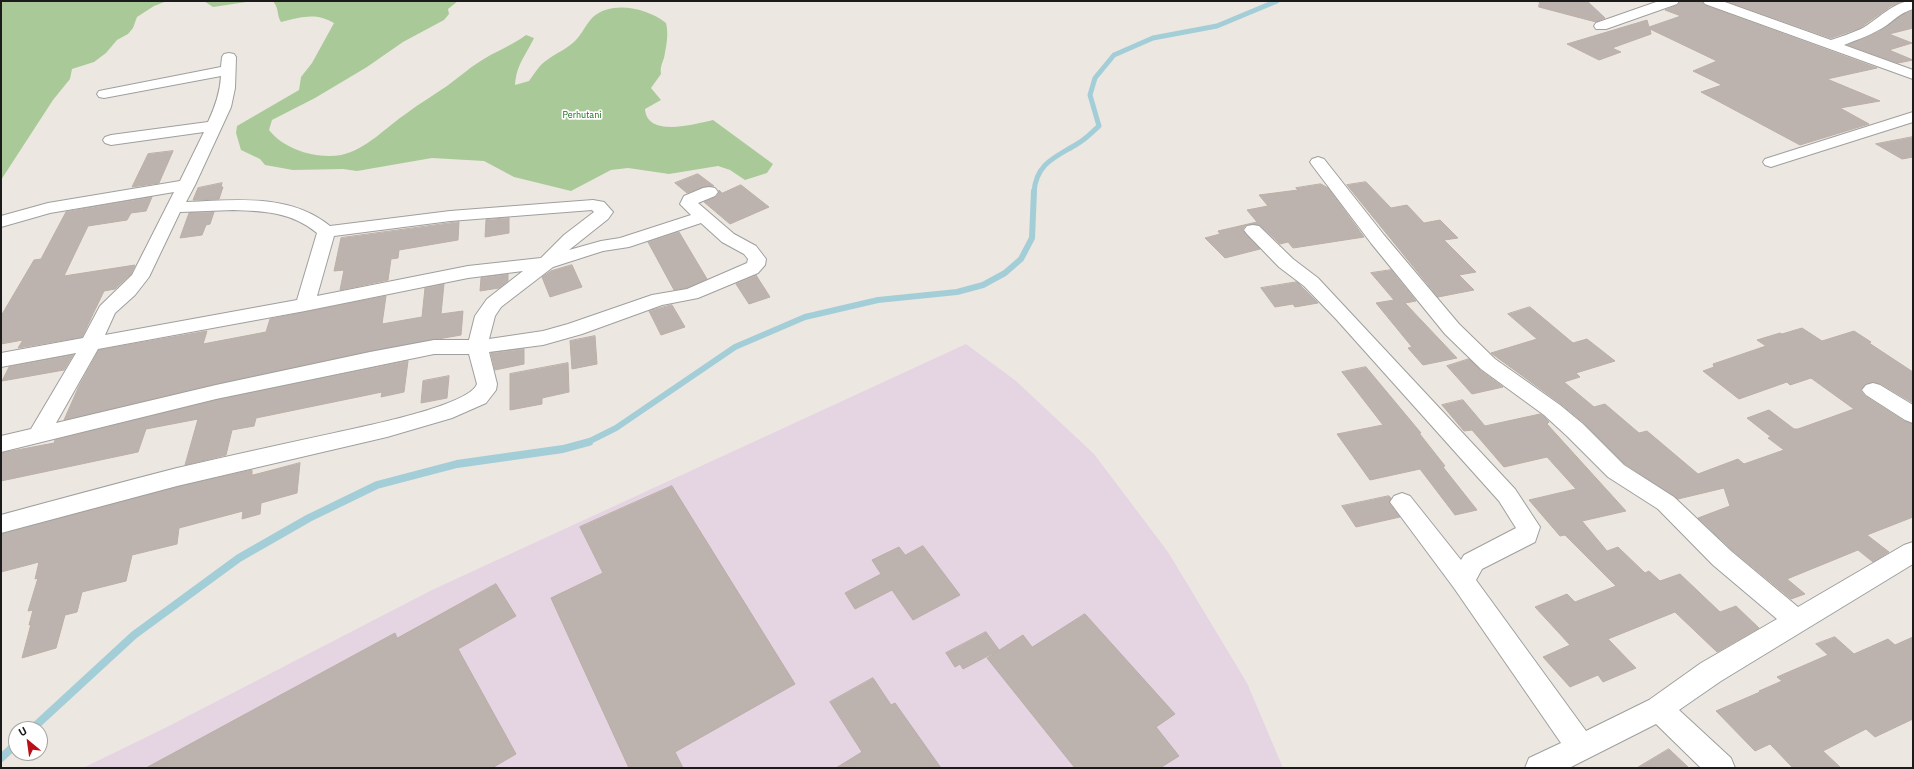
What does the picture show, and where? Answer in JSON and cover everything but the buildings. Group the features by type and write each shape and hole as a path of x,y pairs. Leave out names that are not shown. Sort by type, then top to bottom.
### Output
{"street":[{"path":"1600,26 1672,1"},
{"path":"1710,1 1832,44 1913,75"},
{"path":"1832,44 1865,32 1882,22 1892,12 1913,4"},
{"path":"38,435 80,366 107,310 128,291 140,277 174,206 188,185 223,107 228,88 229,64 104,94"},
{"path":"1771,162 1908,122"},
{"path":"111,140 214,126"},
{"path":"1318,162 1377,239 1452,329 1488,364 1552,410 1576,430 1612,468 1666,503 1722,558 1797,621"},
{"path":"1,222 48,208 188,185"},
{"path":"1,444 216,392 370,359 434,347 477,347 543,338 568,331 659,299 690,294 751,269 756,265 757,259 750,250 728,238 689,204 690,200 709,192"},
{"path":"1,524 177,477 387,429 418,421 467,404 478,398 486,390 487,384 477,347 485,316 494,303 546,263 570,239 604,212 602,208 593,205 462,214 326,232"},
{"path":"174,206 264,206 303,216 318,223 326,232"},
{"path":"1,360 305,305 468,272 546,263 601,246 623,243 703,217"},
{"path":"1253,230 1286,263 1311,282 1343,315 1507,495 1528,527 1526,535 1473,562 1463,581"},
{"path":"305,305 326,232"},
{"path":"1873,390 1913,415"},
{"path":"1402,502 1463,581 1581,748"},
{"path":"1539,768 1659,709 1682,691 1711,672 1913,552"},
{"path":"1659,709 1721,768"}],"shaded area":[{"path":"966,344 1016,381 1094,454 1168,552 1247,683 1283,768 83,768 165,728 432,590"}],"green space":[{"path":"1,1 167,1 154,6 137,17 133,28 128,34 117,40 106,53 94,62 72,69 70,79 53,100 1,180"},
{"path":"204,1 253,1 213,7"},
{"name":"Perhutani","path":"273,1 458,1 448,9 449,14 444,20 403,42 367,67 315,98 272,120 269,130 283,143 302,152 321,156 331,156 341,155 359,148 475,65 526,35 534,38 520,65 515,85 529,81 544,62 575,41 593,17 601,12 620,7 650,13 666,23 667,41 661,67 661,74 651,88 661,100 645,109 648,118 654,124 673,127 713,120 773,164 767,173 745,180 730,170 718,166 669,174 628,168 611,170 571,191 514,177 484,161 432,158 357,171 343,169 293,170 265,165 260,159 241,150 236,133 237,126 299,90 301,77 312,63 334,23 321,18 308,16 281,22"}],"waterway":[{"path":"1034,192 1036,182 1043,167 1055,157 1083,140 1099,126 1090,95 1095,78 1114,55 1153,38 1217,26 1277,1"},
{"path":"587,443 616,428 735,347 805,317 878,300 957,292 983,285 1005,273 1021,259 1032,238 1034,191"},
{"path":"41,721 134,635 239,558 309,518 377,485 457,464 563,449 587,443"},
{"path":"1,758 8,751"}]}
